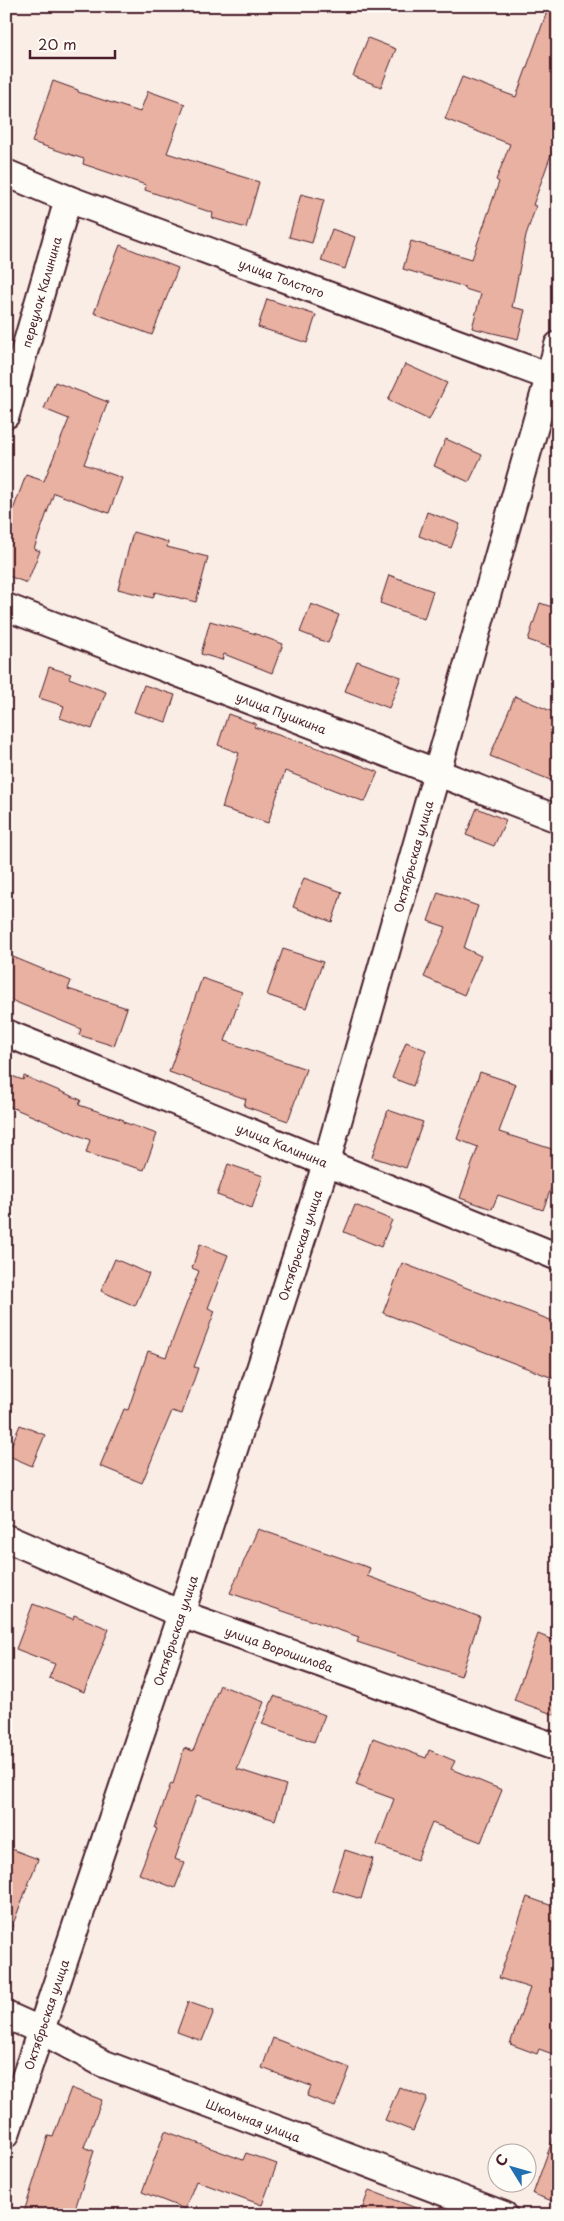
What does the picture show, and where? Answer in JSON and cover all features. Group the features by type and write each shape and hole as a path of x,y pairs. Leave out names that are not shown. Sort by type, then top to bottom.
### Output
{"street":[{"name":"улица Толстого","path":"6,173 68,199 554,378"},
{"name":"переулок Калинина","path":"6,415 68,199"},
{"name":"Октябрьская улица","path":"6,2134 182,1614 326,1164 436,771 554,378 558,345"},
{"name":"улица Пушкина","path":"6,607 558,819"},
{"name":"улица Калинина","path":"6,1033 558,1257"},
{"name":"улица Ворошилова","path":"6,1538 182,1614 558,1748"},
{"name":"Школьная улица","path":"6,2015 42,2031 102,2064 504,2215"}],"building":[{"path":"549,6 558,6 558,135 533,205 536,206 526,235 512,307 525,310 518,339 472,328 481,294 465,289 465,287 403,269 411,241 472,259 499,182 496,180 510,144 445,119 462,77 516,97"},
{"path":"368,38 396,49 381,87 353,76"},
{"path":"53,81 78,90 78,92 140,112 148,91 185,104 167,153 259,182 246,228 212,218 213,213 145,190 146,185 83,164 84,159 32,142"},
{"path":"301,194 324,200 312,243 289,237"},
{"path":"332,229 355,237 345,269 321,261"},
{"path":"120,245 178,268 152,335 94,313"},
{"path":"267,299 316,315 307,343 258,327"},
{"path":"405,364 447,383 429,420 388,400"},
{"path":"55,382 108,402 84,464 122,478 109,513 54,493 34,549 40,551 27,583 6,575 6,529 26,475 44,481 69,419 44,409"},
{"path":"446,439 482,455 469,482 434,466"},
{"path":"427,512 460,524 451,548 419,536"},
{"path":"133,532 168,542 167,547 208,557 196,602 155,592 153,598 118,589"},
{"path":"389,575 433,591 424,619 380,603"},
{"path":"540,603 558,609 558,650 528,640"},
{"path":"311,604 339,615 328,643 300,632"},
{"path":"210,621 283,644 272,673 224,654 222,660 201,654"},
{"path":"357,661 401,677 389,708 345,691"},
{"path":"49,667 71,674 69,678 106,692 92,729 60,718 64,706 39,698"},
{"path":"144,685 175,695 166,722 134,712"},
{"path":"515,696 558,714 558,783 490,756"},
{"path":"228,714 256,724 254,727 321,749 378,772 365,802 285,771 268,823 222,808 239,753 218,745"},
{"path":"477,808 506,820 494,846 466,835"},
{"path":"304,878 342,892 332,922 293,907"},
{"path":"438,892 478,906 464,948 481,956 464,995 424,977 446,927 428,921"},
{"path":"283,949 323,962 306,1008 267,995"},
{"path":"6,954 71,981 68,989 127,1008 114,1046 79,1035 81,1029 6,998"},
{"path":"202,978 242,992 225,1041 306,1069 288,1121 244,1106 246,1099 169,1072"},
{"path":"406,1042 426,1050 413,1086 392,1078"},
{"path":"480,1072 516,1084 499,1132 558,1151 558,1169 543,1210 498,1195 492,1209 460,1198 478,1147 457,1139"},
{"path":"6,1074 23,1080 24,1076 81,1100 79,1105 124,1120 123,1122 157,1134 144,1170 86,1153 90,1140 6,1105"},
{"path":"388,1110 423,1122 406,1168 372,1157"},
{"path":"228,1164 263,1176 252,1208 217,1195"},
{"path":"355,1205 392,1220 381,1247 344,1232"},
{"path":"200,1244 228,1255 208,1308 215,1311 194,1367 198,1368 182,1414 172,1411 142,1483 100,1466 124,1409 128,1410 148,1351 166,1357 199,1271 192,1268"},
{"path":"115,1259 149,1274 135,1306 101,1291"},
{"path":"402,1263 558,1323 558,1380 383,1313"},
{"path":"20,1425 45,1435 32,1466 7,1455"},
{"path":"258,1529 370,1568 367,1576 480,1617 461,1676 357,1642 359,1637 230,1593"},
{"path":"33,1604 73,1619 74,1615 109,1629 84,1692 49,1678 55,1664 16,1649"},
{"path":"538,1634 558,1642 558,1716 514,1700"},
{"path":"220,1685 264,1702 237,1769 286,1785 275,1820 197,1795 175,1859 185,1863 175,1888 139,1874 157,1829 155,1828 171,1783 173,1784 184,1748 193,1751"},
{"path":"274,1696 325,1715 314,1742 262,1724"},
{"path":"373,1738 426,1758 429,1750 455,1761 451,1769 502,1790 481,1842 432,1823 417,1860 377,1845 394,1799 356,1785"},
{"path":"6,1847 38,1859 8,1937 6,1936"},
{"path":"345,1850 373,1859 361,1899 332,1890"},
{"path":"527,1897 558,1908 558,2056 539,2049 537,2054 510,2044 530,1988 499,1978"},
{"path":"188,2002 214,2011 202,2041 177,2032"},
{"path":"273,2038 350,2068 335,2107 307,2096 311,2086 262,2068"},
{"path":"399,2087 427,2098 413,2131 385,2120"},
{"path":"71,2088 102,2100 84,2147 94,2151 73,2215 23,2215 48,2136 53,2137"},
{"path":"165,2131 243,2160 246,2153 277,2164 262,2205 196,2181 185,2209 142,2192"},
{"path":"555,2133 558,2134 558,2203 533,2194 536,2194 536,2186"},
{"path":"369,2190 429,2213 428,2215 360,2215"}]}
